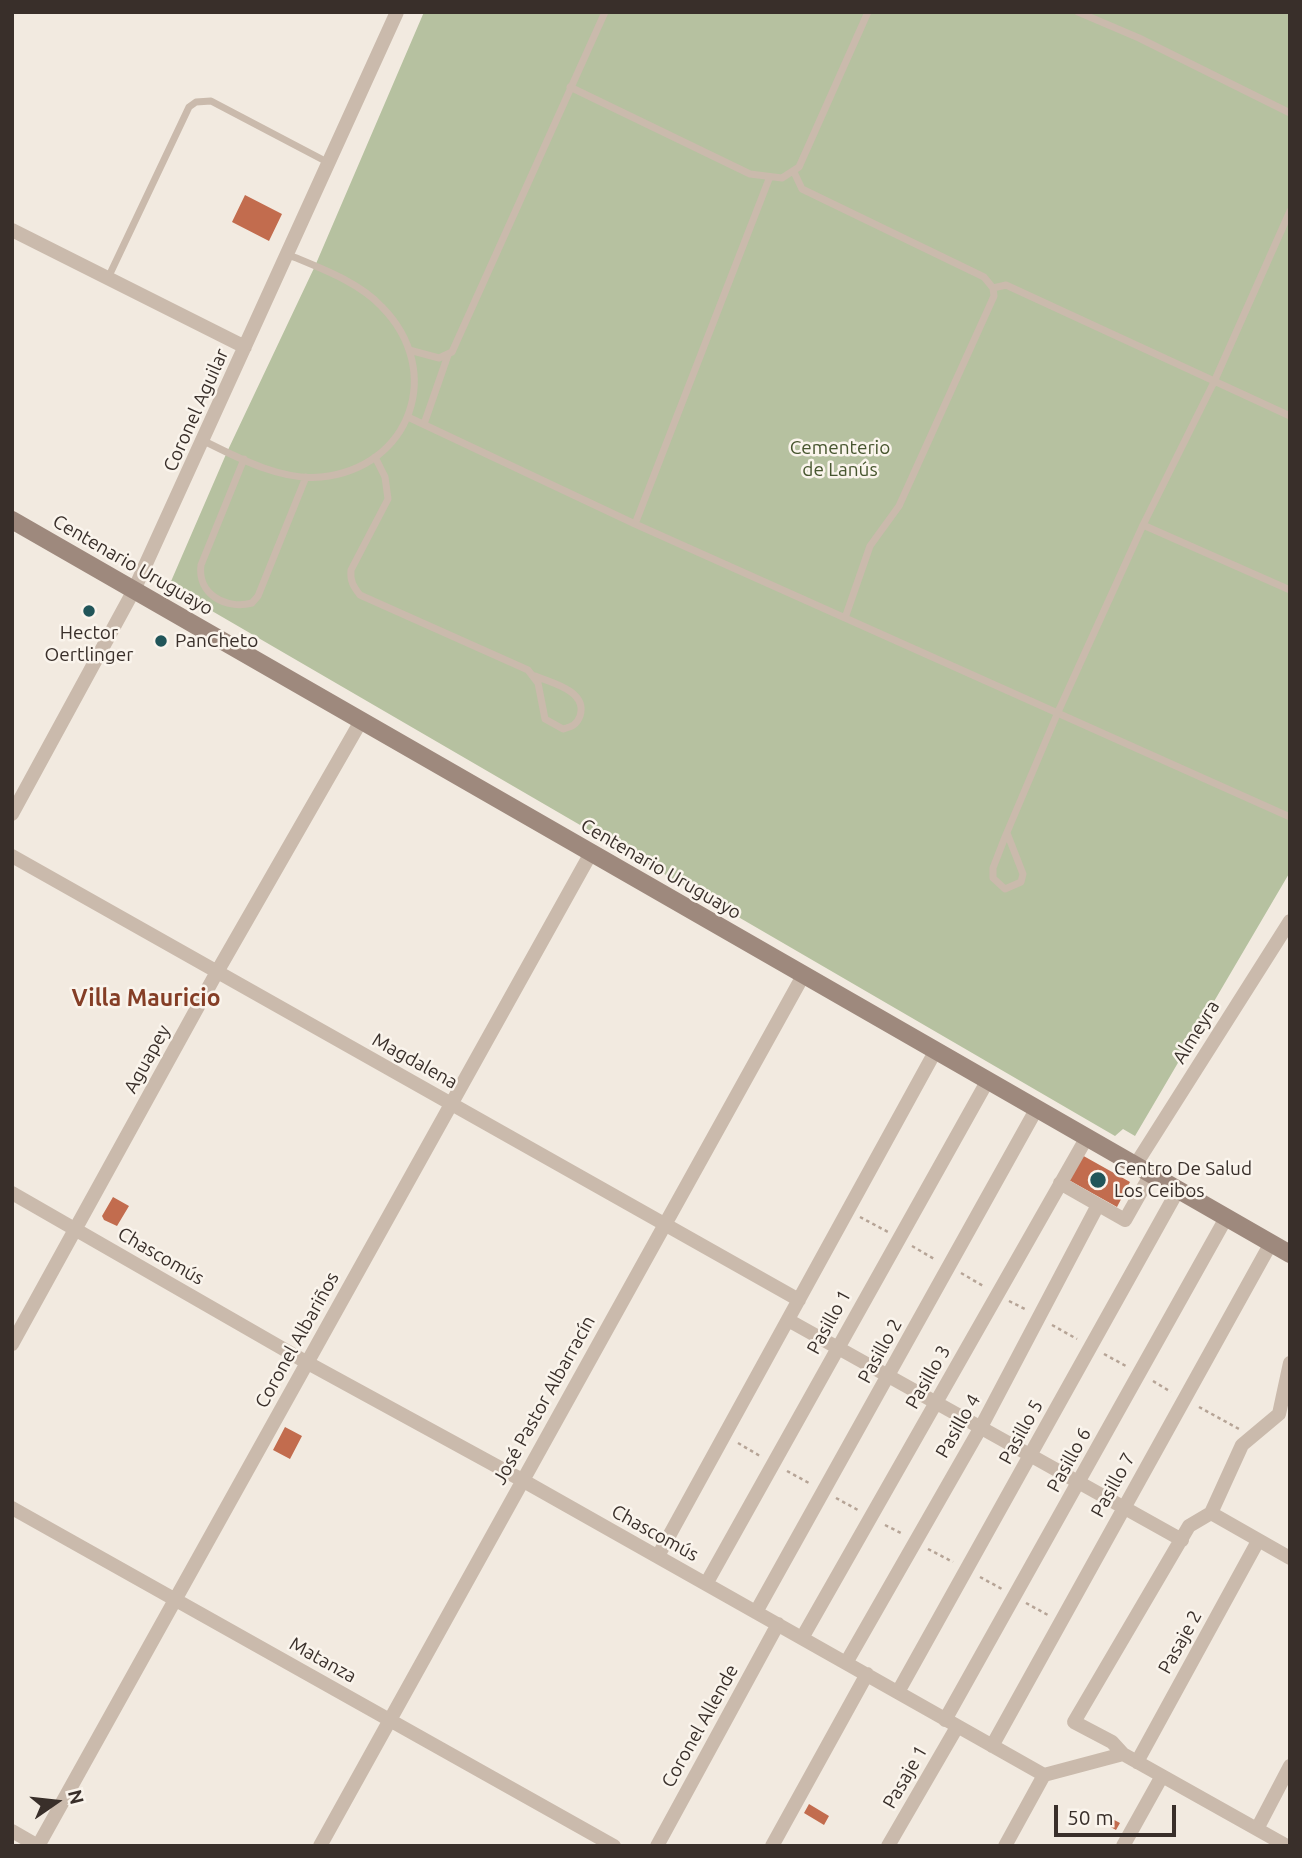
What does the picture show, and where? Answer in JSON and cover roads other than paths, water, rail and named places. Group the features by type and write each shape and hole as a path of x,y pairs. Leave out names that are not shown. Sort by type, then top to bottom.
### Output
{"main road":[{"name":"Centenario Uruguayo","path":"12,520 1290,1254"}],"street":[{"name":"Coronel Aguilar","path":"12,814 134,590 289,256 397,12"},
{"path":"14,236 108,278 245,347"},
{"name":"Aguapey","path":"12,1345 217,972 361,721"},
{"name":"Coronel Albariños","path":"38,1846 591,853"},
{"name":"Magdalena","path":"12,856 799,1300"},
{"name":"Almeyra","path":"1098,1205 1125,1220 1143,1169 1290,922"},
{"name":"José Pastor Albarracín","path":"320,1846 804,975"},
{"path":"657,1556 936,1050"},
{"name":"Pasillo 1","path":"706,1584 836,1347 988,1080"},
{"name":"Pasillo 2","path":"756,1612 1037,1108"},
{"name":"Pasillo 3","path":"802,1638 1087,1136"},
{"path":"1060,1184 1098,1205"},
{"name":"Pasillo 5","path":"898,1692 1178,1190"},
{"name":"Chascomús","path":"12,1193 306,1362 522,1480 1044,1775"},
{"name":"Pasillo 4","path":"846,1663 981,1427 1098,1205"},
{"name":"Pasillo 6","path":"951,1723 1015,1597 1226,1217"},
{"name":"Pasillo 7","path":"992,1746 1122,1507 1271,1243"},
{"path":"788,1320 1182,1540"},
{"path":"1287,1846 1123,1755 1112,1742 1074,1722 1189,1526 1211,1513 1242,1446 1279,1414 1290,1363"},
{"name":"Matanza","path":"12,1508 614,1846"},
{"path":"1211,1513 1290,1558"},
{"name":"Pasaje 2","path":"1137,1762 1258,1541"},
{"name":"Coronel Allende","path":"657,1846 778,1624"},
{"path":"772,1846 867,1674"},
{"name":"Pasaje 1","path":"888,1846 951,1723"},
{"path":"1005,1846 1044,1775 1123,1755"},
{"path":"1257,1829 1290,1766"},
{"path":"1123,1846 1162,1776"},
{"path":"12,1831 38,1846"}],"lane":[{"path":"424,424 448,355 605,12"},
{"path":"570,87 750,174 769,179 782,178 799,167 868,12"},
{"path":"1078,12 1139,38 1290,113"},
{"path":"108,278 189,107 196,102 211,101 329,163"},
{"path":"794,172 802,188 984,277 993,288 994,296 899,506 870,546 845,618"},
{"path":"635,524 769,179"},
{"path":"1007,833 1023,874 1021,882 1005,889 997,885 993,878 993,868 1007,833 1058,712 1143,526 1214,382 1290,211"},
{"path":"204,441 278,472 306,477 341,473 362,466 400,432 410,418 414,393 409,350 401,332 380,304 350,284 289,256"},
{"path":"993,288 1006,285 1290,416"},
{"path":"409,350 431,357 448,355"},
{"path":"410,418 635,524 1290,817"},
{"path":"375,457 384,477 388,499 352,570 350,579 354,588 360,595 570,690 579,701 579,719 573,727 563,729 545,719 535,676"},
{"path":"244,459 201,565 200,576 201,586 207,593 233,604 252,603 258,596 306,477"},
{"path":"1143,526 1290,590"}],"place":[{"name":"Hector Oertlinger","path":"89,611"},
{"name":"PanCheto","path":"161,641"},
{"name":"Centro De Salud Los Ceibos","path":"1098,1180"}],"district":[{"name":"Villa Mauricio","path":"146,998"}],"park label":[{"name":"Cementerio de Lanús","path":"840,459"}]}
